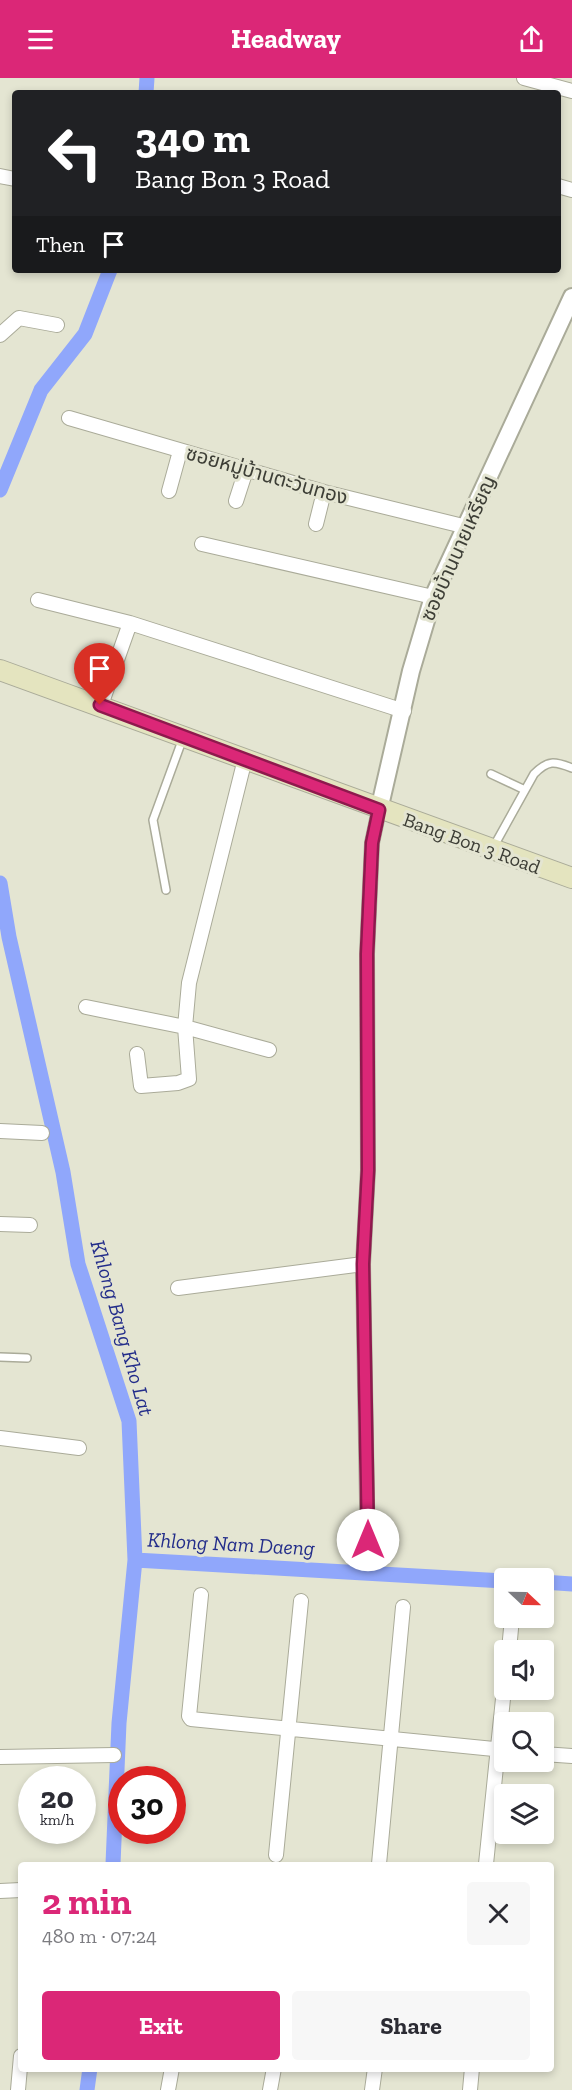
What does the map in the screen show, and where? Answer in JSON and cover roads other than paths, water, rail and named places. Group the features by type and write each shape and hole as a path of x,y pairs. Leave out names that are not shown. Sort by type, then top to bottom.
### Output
{"main road":[{"name":"Bang Bon 3 Road","path":"0,670 184,736 379,810 572,878"}],"street":[{"path":"524,78 572,91"},
{"name":"ซอยบ้านนายเหรียญ","path":"379,810 421,633 434,597 572,297"},
{"path":"0,335 19,318 57,325"},
{"name":"ซอยหมู่บ้านตะวันทอง","path":"69,418 324,492 467,527"},
{"path":"169,491 180,451"},
{"path":"236,501 246,470"},
{"path":"316,524 324,492"},
{"path":"202,544 434,597"},
{"path":"38,600 130,623 404,711"},
{"path":"100,705 130,623"},
{"path":"137,1054 141,1086 187,1081 185,1027 189,983 245,759"},
{"path":"368,1562 363,1264 368,1170 367,954 372,843 379,810"},
{"path":"86,1007 185,1027 269,1050"},
{"path":"0,1131 42,1133"},
{"path":"0,1224 30,1225"},
{"path":"178,1288 363,1264"},
{"path":"0,1438 79,1448"},
{"path":"201,1595 189,1716 194,1720 494,1749"},
{"path":"276,1855 301,1601"},
{"path":"379,1862 403,1607"},
{"path":"0,1757 114,1755"},
{"path":"554,1755 572,1756"},
{"path":"486,1862 498,1772"},
{"path":"0,1891 18,1890"},
{"path":"18,2090 20,2072"},
{"path":"168,2090 171,2072"},
{"path":"270,2090 272,2072"},
{"path":"372,2090 374,2072"},
{"path":"470,2090 472,2072"}],"lane":[{"path":"166,890 153,820 184,736"},
{"path":"492,850 534,774 548,761 572,768"},
{"path":"491,774 525,790"},
{"path":"0,1357 27,1358"}],"waterway":[{"name":"Khlong Bang Kho Lat","path":"146,90 147,78"},
{"name":"Khlong Bang Kho Lat","path":"0,490 41,390 85,334 109,273"},
{"name":"Khlong Bang Kho Lat","path":"0,883 9,937 63,1172 78,1264 129,1421 135,1560 119,1723 113,1862"},
{"name":"Khlong Nam Daeng","path":"135,1560 494,1580"},
{"name":"Khlong Nam Daeng","path":"554,1583 572,1584"},
{"name":"Khlong Bang Kho Lat","path":"87,2090 89,2072"}]}
